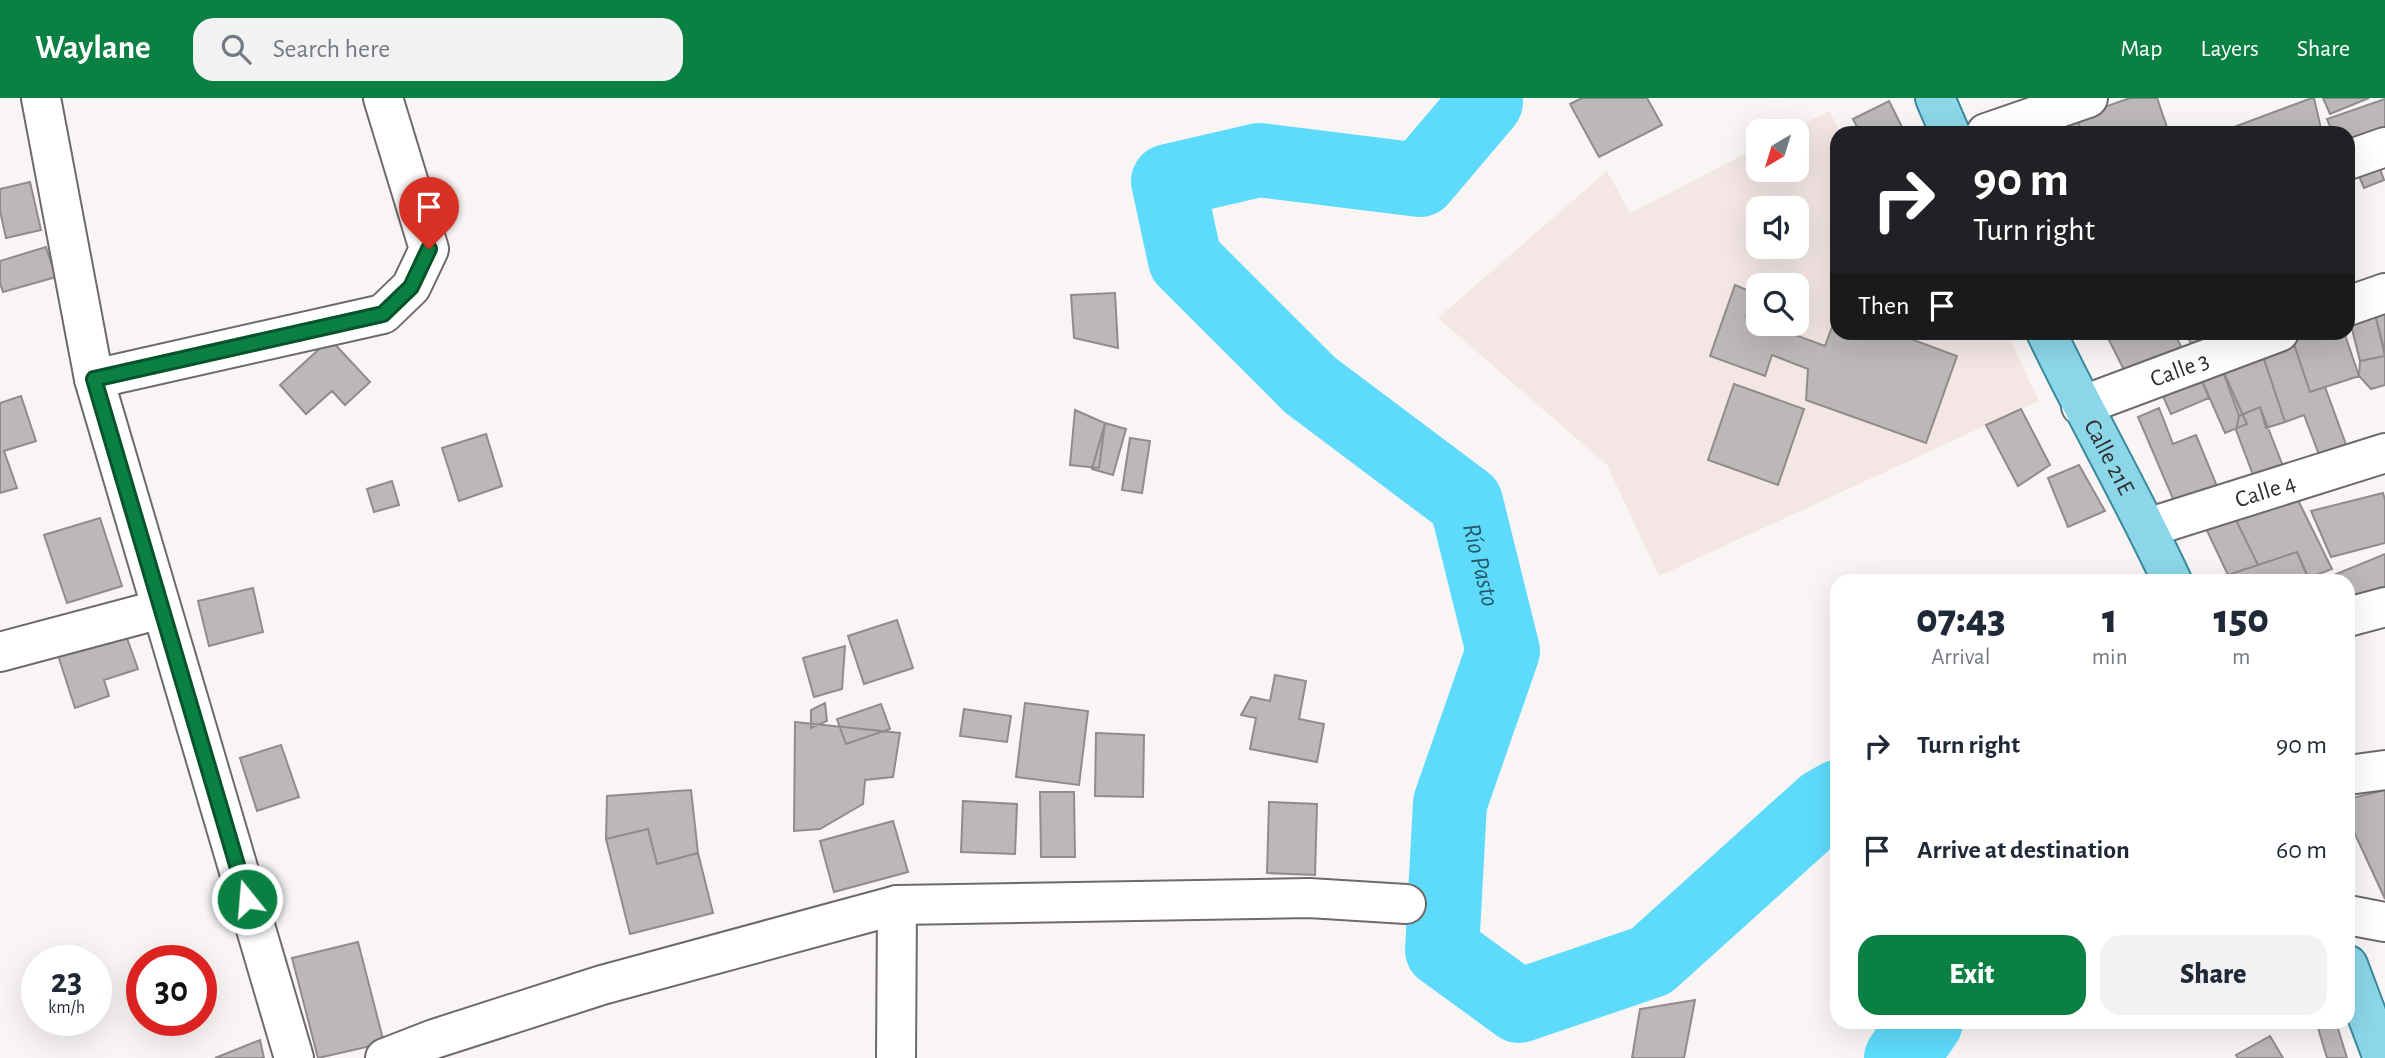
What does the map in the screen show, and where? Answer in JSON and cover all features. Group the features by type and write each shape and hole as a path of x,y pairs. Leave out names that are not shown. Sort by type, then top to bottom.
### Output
{"main road":[{"path":"1935,98 1947,126"},
{"name":"Calle 21E","path":"2050,340 2169,574"},
{"path":"2355,984 2383,1058"}],"street":[{"path":"41,98 94,379 294,1058"},
{"path":"94,379 383,314 411,287 429,249 383,98"},
{"path":"2006,126 2088,98"},
{"path":"2355,158 2385,147"},
{"path":"2355,304 2385,293"},
{"name":"Calle 3","path":"2081,406 2257,340"},
{"name":"Calle 4","path":"2147,528 2385,453"},
{"path":"2355,615 2385,607"},
{"path":"0,652 161,608"},
{"path":"2355,774 2385,770"},
{"path":"385,1058 434,1039 602,985 897,905 1309,898 1406,904"},
{"path":"896,1058 897,905"},
{"path":"2355,916 2385,922"}],"shaded area":[{"path":"1829,111 1837,126 1830,126 1830,340 2010,340 2039,401 1659,576 1607,465 1438,318 1607,171 1630,213 1746,154 1746,182 1810,182 1810,121"}],"building":[{"path":"1582,98 1647,98 1662,125 1599,157 1570,104"},
{"path":"2130,98 2157,98 2167,126 2079,126 2078,122 2082,115"},
{"path":"2312,98 2320,126 2237,126"},
{"path":"2323,98 2369,98 2330,114"},
{"path":"2385,99 2385,143 2355,153 2355,126 2330,126 2327,119"},
{"path":"1889,101 1902,126 1856,126 1853,119"},
{"path":"2375,155 2384,180 2364,188 2355,161"},
{"path":"30,182 41,230 6,238 0,211 0,189"},
{"path":"46,247 56,277 3,292 0,283 0,261"},
{"path":"1735,285 1746,290 1746,336 1798,336 1825,346 1830,332 1830,340 1914,340 1957,356 1926,443 1806,400 1808,369 1772,355 1765,376 1710,356"},
{"path":"1115,293 1118,348 1074,338 1071,295"},
{"path":"2385,312 2385,353 2375,314"},
{"path":"2375,314 2385,356 2360,361 2355,340 2355,320"},
{"path":"330,339 370,382 345,405 332,391 306,414 280,385"},
{"path":"2109,340 2178,340 2187,359 2131,384"},
{"path":"2189,340 2237,340 2198,357"},
{"path":"2293,340 2347,340 2359,376 2310,392"},
{"path":"2293,340 2310,392 2325,387 2348,450 2321,460 2304,415 2285,422 2259,344"},
{"path":"2259,344 2285,422 2266,428 2260,407 2239,416 2221,366"},
{"path":"2385,356 2385,385 2371,389 2359,376 2360,361"},
{"path":"2221,366 2247,424 2225,433 2200,376"},
{"path":"2200,376 2209,398 2171,414 2161,392"},
{"path":"1734,384 1804,409 1778,485 1708,460"},
{"path":"21,396 36,441 4,451 17,488 0,493 0,403"},
{"path":"2260,407 2284,469 2255,480 2236,430 2239,416"},
{"path":"2159,408 2173,444 2196,435 2223,501 2180,515 2138,417"},
{"path":"2021,409 2050,465 2018,486 1986,425"},
{"path":"1075,410 1105,423 1099,468 1070,465"},
{"path":"1105,423 1126,429 1113,475 1092,469"},
{"path":"486,434 502,486 459,501 442,448"},
{"path":"1130,438 1150,441 1142,493 1122,490"},
{"path":"2079,465 2105,511 2068,527 2048,478"},
{"path":"392,481 399,505 374,512 367,489"},
{"path":"2294,492 2332,569 2319,574 2306,574 2297,552 2258,565 2231,510"},
{"path":"2383,493 2385,543 2331,557 2311,511"},
{"path":"2231,510 2258,565 2228,574 2202,520"},
{"path":"100,518 122,586 67,603 44,535"},
{"path":"2297,552 2307,574 2231,574"},
{"path":"2385,554 2385,602 2355,609 2355,574 2337,574"},
{"path":"253,588 263,632 209,646 198,601"},
{"path":"897,620 913,668 864,684 848,636"},
{"path":"123,627 138,669 104,680 109,696 75,708 56,649"},
{"path":"845,646 842,689 814,697 803,658"},
{"path":"1275,675 1306,681 1299,719 1324,724 1317,762 1250,749 1256,718 1241,715 1251,697 1270,701"},
{"path":"825,703 827,721 811,728 811,710"},
{"path":"1025,703 1088,711 1079,785 1016,777"},
{"path":"881,704 890,729 846,744 837,719"},
{"path":"964,709 1011,716 1007,742 960,736"},
{"path":"795,722 900,733 893,777 865,780 863,804 820,829 794,831"},
{"path":"1096,733 1144,735 1143,797 1095,796"},
{"path":"281,745 299,797 257,811 240,758"},
{"path":"691,790 698,853 657,864 648,829 606,839 607,796"},
{"path":"2385,790 2385,899 2355,834 2355,797"},
{"path":"1040,792 1074,792 1075,857 1041,857"},
{"path":"963,801 1017,804 1015,854 961,852"},
{"path":"1269,802 1317,804 1315,875 1267,873"},
{"path":"893,821 908,872 834,892 820,841"},
{"path":"648,829 657,864 698,853 713,913 630,934 606,839"},
{"path":"358,942 384,1043 318,1058 292,958"},
{"path":"1695,1000 1684,1058 1632,1058 1640,1009"},
{"path":"2318,1029 2338,1029 2347,1058 2327,1058"},
{"path":"2270,1036 2283,1058 2238,1058 2236,1055"},
{"path":"260,1040 264,1058 215,1058"}],"waterway":[{"name":"Río Pasto","path":"1483,98 1486,102 1420,180 1259,160 1168,181 1185,260 1310,385 1466,502 1503,651 1450,803 1442,950 1519,1006 1651,961 1830,802"},
{"name":"Río Pasto","path":"1901,1058 1921,1029"}],"route":[{"path":"247,899 94,379 383,314 411,287 429,249"}]}
